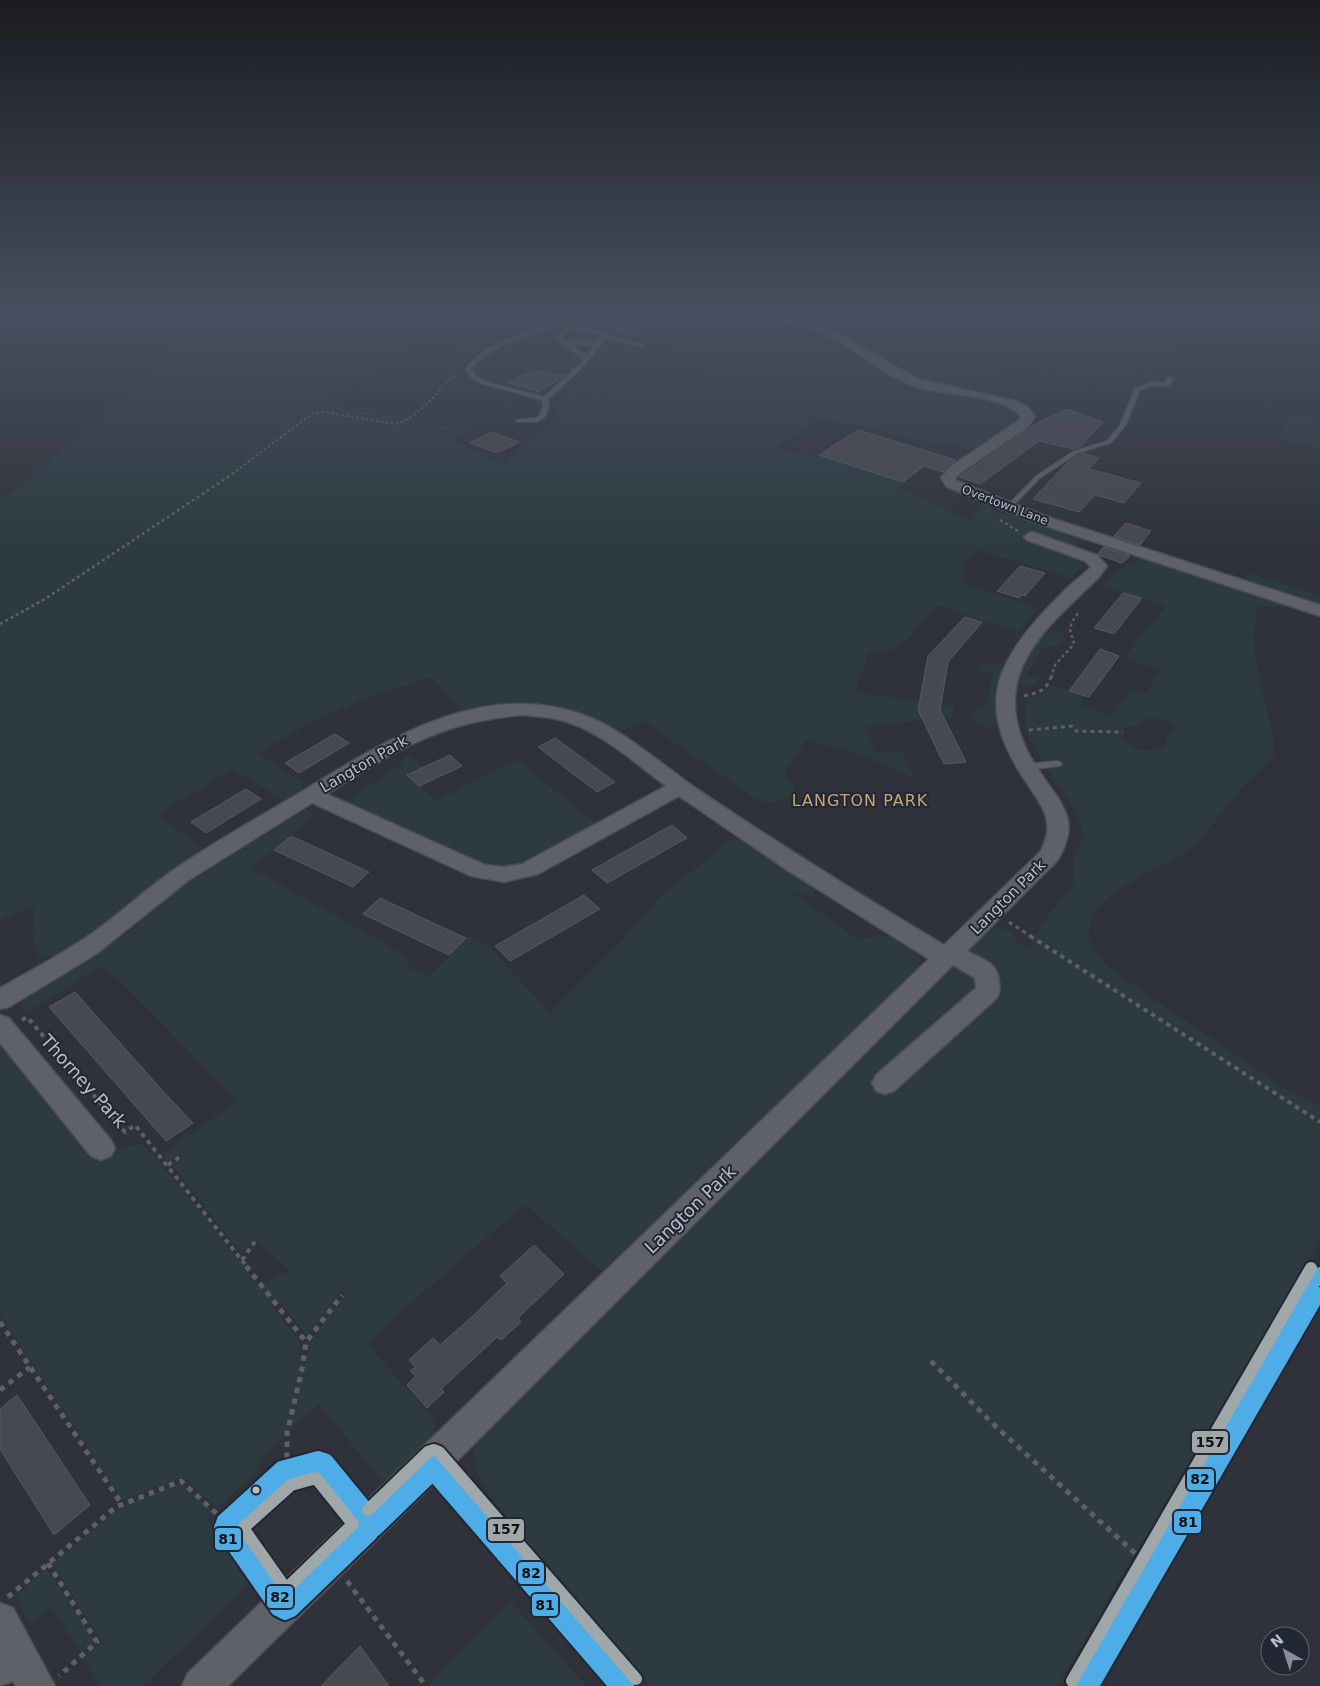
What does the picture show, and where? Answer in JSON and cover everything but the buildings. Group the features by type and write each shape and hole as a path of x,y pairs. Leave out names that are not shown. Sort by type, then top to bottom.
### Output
{"street":[{"name":"Overtown Lane","path":"966,393 1002,400 1024,410 1028,416 1023,424 955,470 948,478 952,484 1089,536 1320,611"},
{"name":"Langton Park","path":"434,1460 1043,864 1050,855 1056,841 1058,821 1031,766 1010,740 1006,724 1004,701 1009,678 1024,649 1061,604 1099,566 1091,558 1032,537"},
{"name":"Langton Park","path":"311,795 373,756 419,733 464,718 510,710 545,711 586,722 600,730 795,865 949,955"},
{"name":"Langton Park","path":"311,795 479,871 502,876 514,875 530,869 680,787"},
{"path":"0,1000 98,940 173,882 311,795"},
{"path":"885,1083 988,991 987,973 949,955"},
{"name":"Thorney Park","path":"2,1028 101,1148"},
{"path":"201,1686 434,1460"},
{"path":"0,1621 9,1660 45,1683"}],"lane":[{"path":"523,393 545,399"},
{"path":"545,399 552,393"},
{"path":"1009,507 1038,477 1076,452 1109,442 1123,425 1136,393"},
{"path":"518,421 536,420 542,417 546,408 545,399"},
{"path":"1031,766 1057,764"},
{"path":"1081,1686 1320,1274"},
{"path":"434,1460 628,1686"},
{"path":"285,1604 230,1527 286,1476 320,1467 367,1525"}],"path":[{"path":"0,624 45,599 214,488 313,414 320,412 394,424 401,423 415,413 436,393"},
{"path":"1019,698 1040,692 1048,686 1056,665 1073,645 1074,640 1070,633 1070,625 1079,612"},
{"path":"1031,766 1021,730 1072,726 1076,731 1123,732"},
{"path":"994,912 1320,1122"},
{"name":"Thorney Park","path":"2,1028 27,1017 125,1132 135,1125 306,1342"},
{"path":"168,1165 181,1156"},
{"path":"242,1260 256,1240"},
{"path":"286,1476 287,1434 302,1369 306,1342 342,1295"},
{"path":"0,1322 121,1503"},
{"path":"931,1361 992,1423 1066,1492 1150,1566"},
{"path":"0,1390 30,1367"},
{"path":"0,1603 121,1503 182,1481 230,1527"},
{"path":"331,1560 423,1682"},
{"path":"45,1683 97,1642 48,1563"}],"shaded area":[{"path":"127,393 341,393 321,404 471,429 452,441 505,465 555,418 562,396 589,398 619,393 950,393 1011,405 1023,418 999,437 972,449 917,440 865,427 816,419 778,448 804,455 819,455 903,482 896,488 970,520 985,502 991,506 992,511 1013,515 1084,538 1066,555 1085,563 1071,578 976,550 961,565 965,575 962,583 1039,608 1019,632 937,605 906,642 883,654 870,650 855,692 955,707 952,717 865,726 876,754 901,750 916,779 857,753 806,740 784,773 793,785 794,792 778,801 769,803 753,797 642,720 611,737 569,713 463,712 432,677 366,698 316,720 258,753 302,782 302,793 289,802 233,769 157,815 206,851 103,927 57,956 40,957 33,939 35,905 0,920 0,499 20,485"},
{"path":"1290,414 1320,420 1320,449 1280,440"},
{"path":"1157,553 1222,572 1287,603 1283,607 1258,606 1253,635 1254,650 1274,743 1274,755 1242,787 1198,842 1182,855 1115,892 1098,907 1091,921 1088,939 1097,955 1112,970 1289,1091 1320,1105 1320,1240 1057,1686 651,1686 550,1572 496,1503 480,1479 473,1452 481,1426 978,934 1000,927 1013,933 1018,943 1029,949 1041,925 1075,882 1073,863 1083,835 1079,820 1072,806 1033,744 1027,728 1025,713 1029,697 1043,694 1054,685 1085,697 1080,705 1112,716 1131,689 1146,693 1161,670 1124,658 1166,606 1103,586 1127,565","holes":["1147,716 1167,720 1174,729 1172,733 1166,734 1166,745 1161,748 1142,750 1131,746 1123,737 1124,728 1142,725"]},
{"path":"1247,574 1255,574 1320,596 1320,607 1247,579"},
{"path":"1052,629 1062,632 1066,639 1060,645 1043,647 1025,677 1040,677 1035,683 1027,687 1015,684 1020,669 1029,654"},
{"path":"989,663 1001,664 1003,666 999,684 997,725 987,727 972,721 971,711 986,706 993,671 979,672 983,665"},
{"path":"407,755 424,767 408,775 436,801 517,760 597,824 510,870 497,869 343,803 401,764"},
{"path":"305,810 316,815 251,868 412,959 406,966 428,978 467,936 489,946 550,1013 619,944 663,894 730,841 749,836 813,880 815,898 789,890 859,940 889,937 904,939 918,946 920,967 602,1271 525,1204 404,1309 368,1345 434,1419 434,1440 385,1485 319,1404 262,1457 254,1475 217,1508 184,1477 123,1500 0,1315 0,1032 76,1107 114,1151 143,1143 216,1231 258,1287 290,1271 254,1238 242,1254 172,1165 182,1157 179,1154 168,1162 162,1154 238,1101 115,976 103,966 24,1014 21,1006 25,996 92,957 135,927 173,894","holes":["341,1290 345,1293 309,1344 305,1365 299,1349 299,1341 271,1305 280,1301 307,1336"]},
{"path":"180,1483 212,1512 206,1518 252,1582 142,1686 100,1686 84,1659 102,1642 54,1566 55,1562 122,1506"},
{"path":"47,1570 94,1641 81,1652 51,1607 31,1624 15,1597"},
{"path":"511,1602 586,1686 428,1686"}],"transit line":[{"name":"157","path":"1072,1681 1311,1268"},
{"name":"82","path":"1081,1686 1320,1273"},
{"name":"81","path":"1093,1686 1320,1293"},
{"name":"157","path":"368,1510 428,1452 434,1450 439,1452 636,1679"},
{"name":"81","path":"368,1510 327,1460 318,1457 281,1467 223,1520 220,1528 277,1610 285,1614 292,1611 372,1534"},
{"name":"82","path":"434,1460 628,1686"},
{"name":"82","path":"367,1525 434,1460"},
{"name":"82","path":"320,1467 367,1525 285,1604 230,1527 286,1476 320,1467"},
{"name":"81","path":"426,1467 615,1686"},
{"name":"81","path":"376,1530 441,1467"},
{"name":"157","path":"316,1478 353,1524 286,1589 243,1528 291,1485 316,1478"}],"district":[{"name":"LANGTON PARK","path":"860,800"}]}
